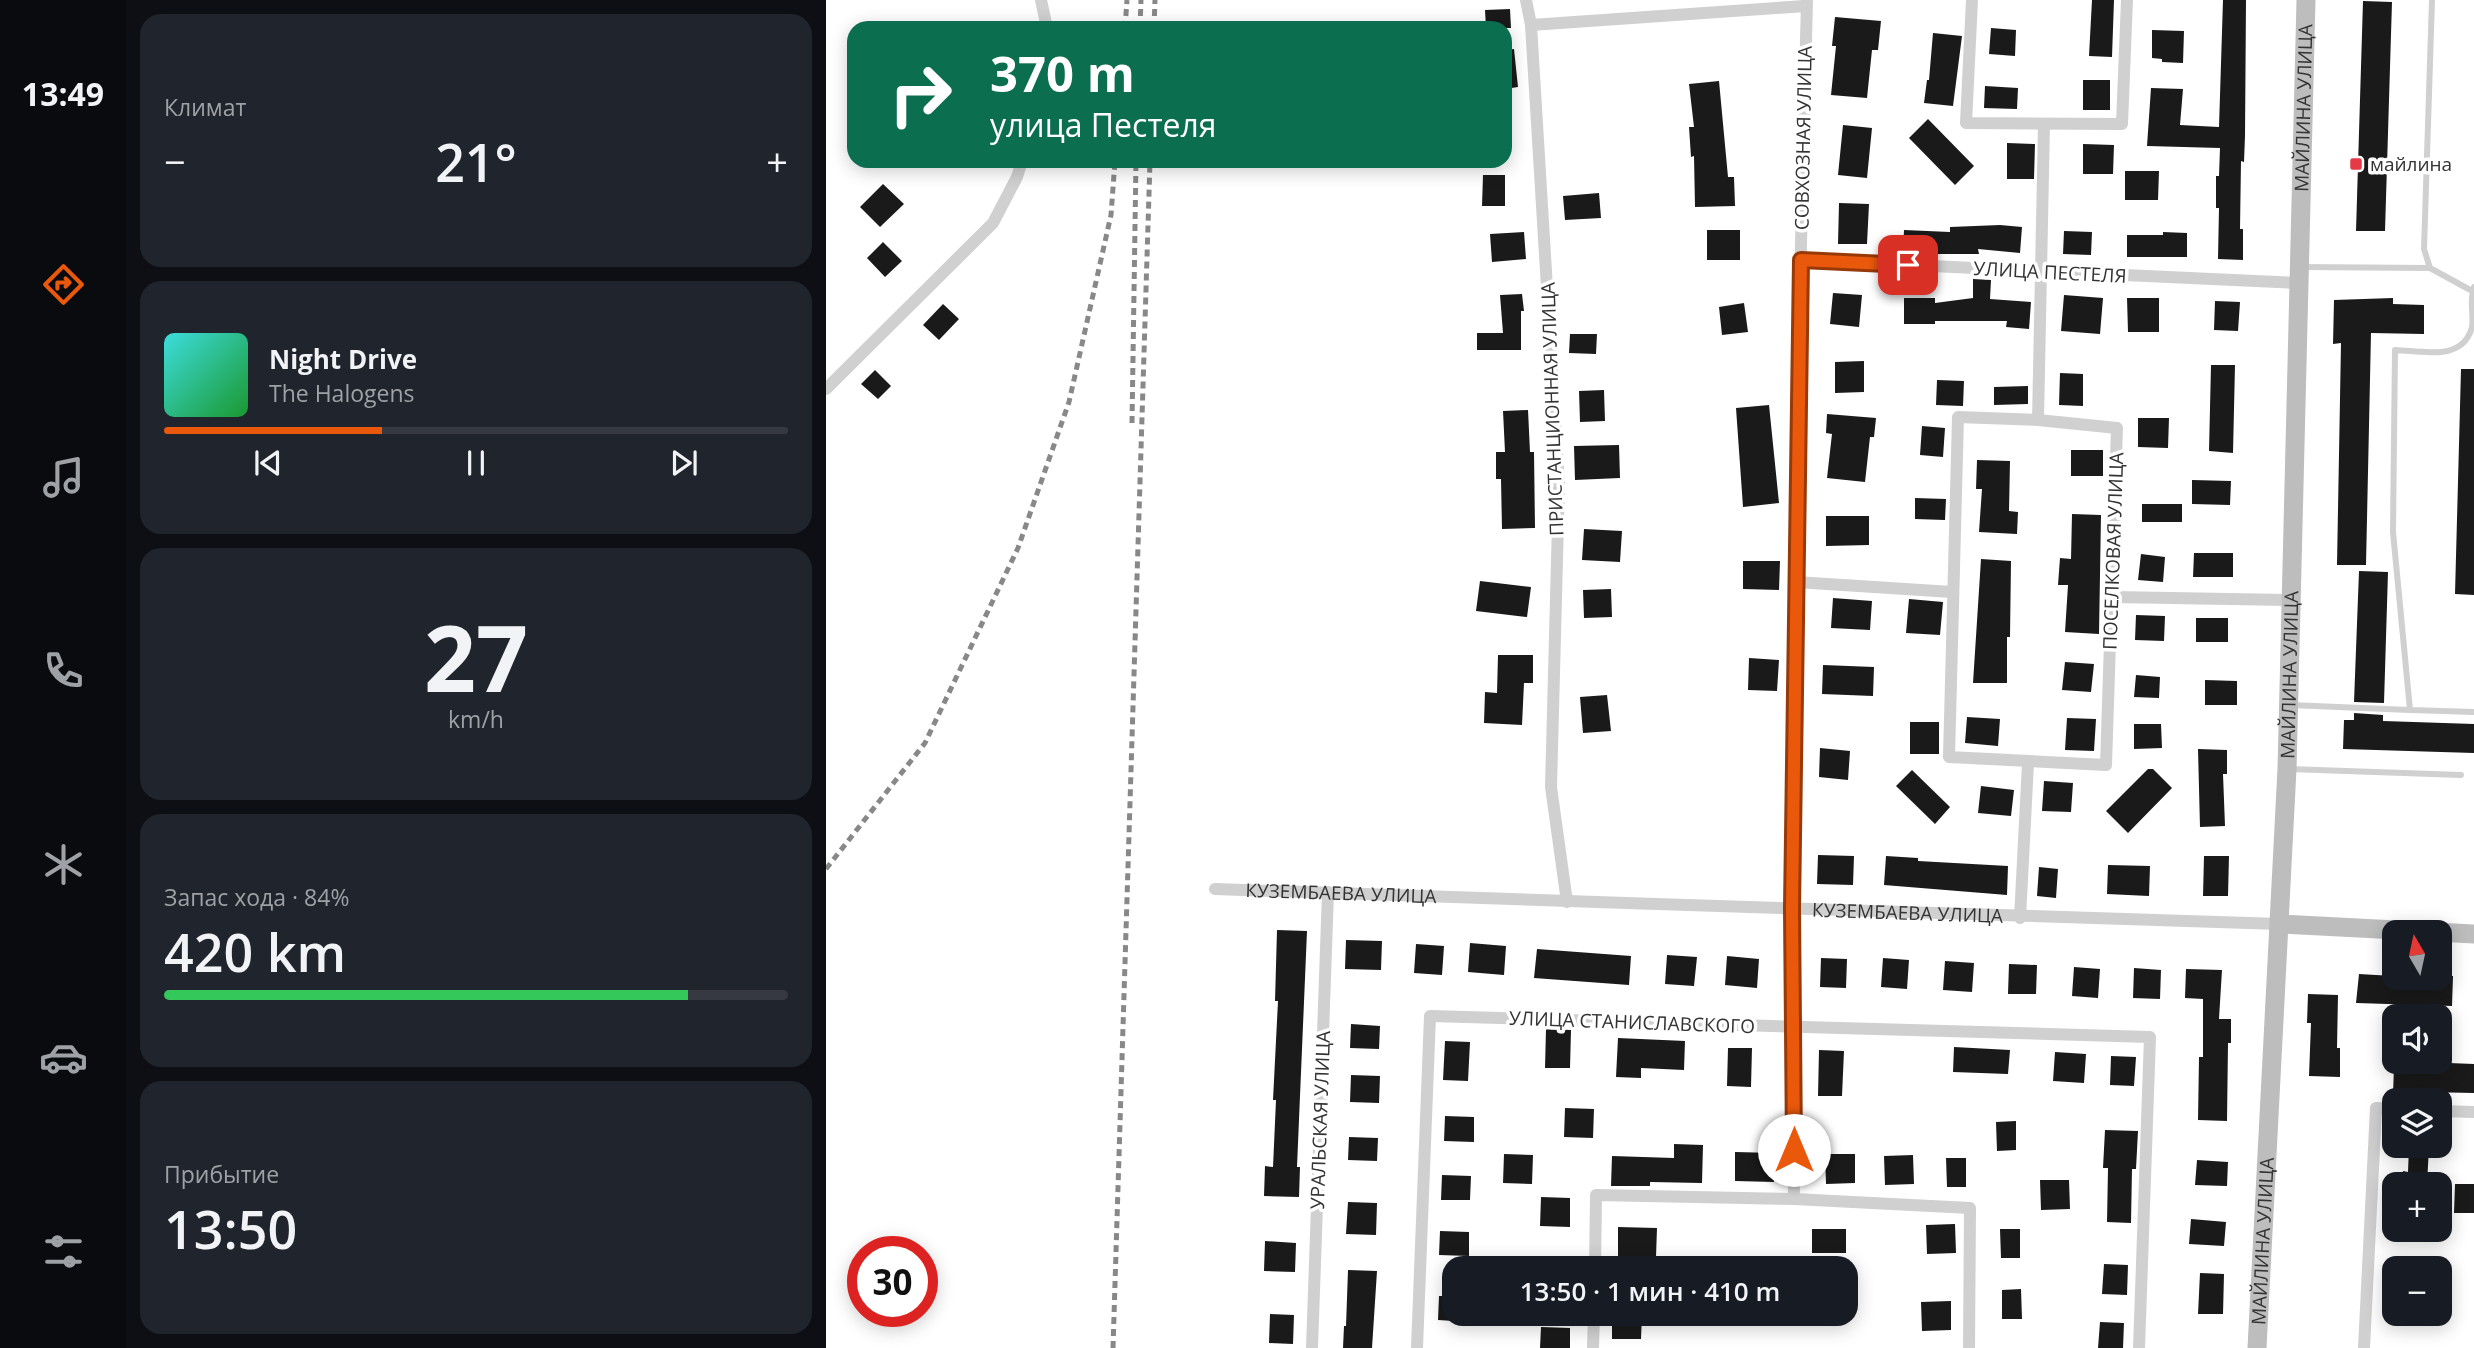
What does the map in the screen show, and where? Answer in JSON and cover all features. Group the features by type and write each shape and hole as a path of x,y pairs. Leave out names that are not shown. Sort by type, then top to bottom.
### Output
{"main road":[{"name":"МАЙЛИНА УЛИЦА","path":"2257,1348 2287,769 2306,0"},
{"name":"КУЗЕМБАЕВА УЛИЦА","path":"2280,925 2474,934"}],"street":[{"path":"1041,0 1046,21"},
{"name":"ПРИСТАНЦИОННАЯ УЛИЦА","path":"1526,0 1531,25 1559,485 1551,787 1567,902"},
{"path":"1972,0 1966,123 2044,124 2122,124 2127,0"},
{"path":"1531,25 1806,3"},
{"name":"СОВХОЗНАЯ УЛИЦА","path":"1794,1199 1792,908 1806,3"},
{"path":"2038,420 2044,124"},
{"path":"826,389 993,223 1020,168"},
{"name":"УЛИЦА ПЕСТЕЛЯ","path":"1801,260 2041,272 2299,275"},
{"name":"ПОСЕЛКОВАЯ УЛИЦА","path":"1958,417 2038,420 2117,428 2106,765 1949,757 1952,593 1958,417"},
{"path":"1796,582 1952,593"},
{"path":"2112,597 2290,600"},
{"path":"2020,918 2028,763"},
{"name":"КУЗЕМБАЕВА УЛИЦА","path":"1214,889 2280,925"},
{"name":"УРАЛЬСКАЯ УЛИЦА","path":"1312,1348 1328,892"},
{"name":"УЛИЦА СТАНИСЛАВСКОГО","path":"1417,1348 1430,1016 2150,1037 2139,1348"},
{"path":"2364,1348 2376,1108 2382,1108"},
{"path":"2452,1111 2474,1112"},
{"path":"1594,1256 1596,1195 1794,1199 1970,1208 1969,1348"},
{"path":"1593,1348 1594,1326"}],"lane":[{"path":"2430,268 2424,248 2432,0"},
{"path":"2299,275 2430,268 2473,291 2472,326 2464,344 2447,353 2395,350 2393,532 2410,710"},
{"path":"2289,705 2474,712"},
{"path":"2287,769 2461,775"}],"building":[{"path":"2092,0 2114,0 2112,57 2089,56"},
{"path":"2223,0 2246,0 2245,136 2244,162 2241,161 2240,229 2243,229 2243,260 2218,259 2219,208 2216,208 2216,176 2219,176 2220,148 2147,146 2151,88 2183,89 2180,125 2219,127"},
{"path":"2363,1 2392,2 2385,231 2356,231"},
{"path":"1510,9 1511,21 1486,21 1485,10"},
{"path":"1835,17 1881,21 1878,50 1872,50 1867,98 1831,95 1836,46 1832,46"},
{"path":"1991,28 2016,30 2015,56 1989,54"},
{"path":"2152,30 2184,31 2183,63 2162,62 2162,59 2152,58"},
{"path":"1933,33 1962,36 1953,106 1924,103"},
{"path":"1512,49 1518,87 1512,88"},
{"path":"2083,80 2110,80 2110,110 2083,110"},
{"path":"1719,81 1728,177 1734,177 1735,206 1695,207 1694,156 1691,157 1689,127 1694,127 1689,84"},
{"path":"1985,86 2018,88 2017,109 1984,108"},
{"path":"1928,119 1974,166 1955,185 1909,138"},
{"path":"1843,125 1872,128 1867,178 1838,175"},
{"path":"2007,143 2035,144 2034,179 2007,179"},
{"path":"2083,144 2114,145 2113,174 2083,174"},
{"path":"2125,171 2159,171 2158,200 2125,200"},
{"path":"1483,175 1505,175 1505,206 1482,206"},
{"path":"883,184 904,204 880,227 860,207"},
{"path":"1599,193 1601,218 1565,220 1563,196"},
{"path":"1839,203 1869,204 1867,244 1838,244"},
{"path":"1950,227 2022,227 2020,253 1978,249 1979,254 1903,254 1904,230 1950,232"},
{"path":"1707,230 1740,230 1740,260 1707,260"},
{"path":"2064,231 2092,232 2091,255 2063,254"},
{"path":"1524,232 1526,259 1492,262 1490,234"},
{"path":"2163,232 2187,233 2187,257 2127,257 2127,235 2163,235"},
{"path":"883,242 902,261 885,277 867,258"},
{"path":"1973,279 1991,280 1990,299 2031,302 2029,329 2006,327 2007,321 1904,324 1904,298 1935,298 1935,303 1973,298"},
{"path":"1833,293 1862,295 1859,327 1830,324"},
{"path":"1522,294 1524,311 1521,311 1521,350 1477,350 1477,333 1503,333 1500,295"},
{"path":"2064,295 2103,298 2100,334 2061,331"},
{"path":"2127,298 2159,298 2159,332 2128,332"},
{"path":"2393,298 2393,304 2424,305 2424,334 2371,333 2366,565 2337,565 2341,343 2333,344 2334,300"},
{"path":"2215,301 2240,302 2238,331 2214,330"},
{"path":"1744,303 1748,332 1722,335 1719,307"},
{"path":"943,304 959,319 939,340 923,325"},
{"path":"1570,334 1597,334 1596,354 1569,353"},
{"path":"1864,361 1864,392 1835,393 1835,362"},
{"path":"2211,365 2235,365 2233,453 2209,451"},
{"path":"2461,369 2474,369 2474,595 2455,594"},
{"path":"875,370 891,386 878,399 861,384"},
{"path":"2060,373 2083,374 2083,406 2059,405"},
{"path":"1937,380 1964,381 1963,406 1936,405"},
{"path":"2028,386 2028,404 1994,405 1994,387"},
{"path":"1604,390 1605,421 1580,422 1579,391"},
{"path":"1769,405 1779,503 1743,507 1736,408"},
{"path":"1528,410 1530,452 1534,452 1535,528 1502,529 1501,479 1496,479 1496,452 1505,452 1503,411"},
{"path":"1827,414 1876,418 1874,437 1870,437 1865,482 1827,478 1832,434 1826,433"},
{"path":"2138,418 2169,418 2168,448 2138,447"},
{"path":"1922,426 1945,428 1943,457 1920,455"},
{"path":"1619,445 1620,478 1575,480 1574,446"},
{"path":"2071,450 2103,450 2103,476 2071,476"},
{"path":"1977,460 2010,461 2009,511 2018,512 2017,534 1979,532 1982,489 1976,489"},
{"path":"2192,480 2231,481 2230,505 2192,504"},
{"path":"1915,498 1946,499 1945,520 1915,519"},
{"path":"2142,504 2182,504 2182,522 2142,522"},
{"path":"2072,514 2101,515 2099,634 2065,632 2068,585 2058,585 2060,558 2071,559"},
{"path":"1826,516 1869,516 1869,545 1826,546"},
{"path":"1584,529 1622,531 1620,562 1582,560"},
{"path":"2194,553 2233,553 2233,577 2193,577"},
{"path":"2141,554 2165,557 2163,582 2138,580"},
{"path":"1981,559 2011,561 2007,683 1973,683"},
{"path":"1743,561 1780,561 1779,590 1743,589"},
{"path":"2359,571 2388,572 2384,703 2354,702"},
{"path":"1480,581 1531,587 1527,617 1476,611"},
{"path":"1611,589 1612,617 1584,618 1583,590"},
{"path":"1833,598 1872,601 1870,630 1831,628"},
{"path":"1909,599 1943,602 1940,635 1906,633"},
{"path":"2136,615 2165,616 2164,641 2135,640"},
{"path":"2196,618 2228,618 2228,642 2196,642"},
{"path":"1498,655 1533,655 1533,683 1524,683 1522,725 1484,723 1485,692 1497,693"},
{"path":"1749,658 1779,660 1777,691 1748,690"},
{"path":"2065,662 2094,664 2091,692 2062,690"},
{"path":"1823,665 1874,667 1873,696 1822,694"},
{"path":"2136,675 2160,677 2159,698 2134,697"},
{"path":"2205,680 2237,681 2237,705 2205,705"},
{"path":"1607,695 1611,731 1583,733 1580,697"},
{"path":"2354,713 2383,715 2383,721 2474,724 2474,753 2343,749 2344,720 2354,720"},
{"path":"1967,717 2000,719 1998,746 1965,743"},
{"path":"2067,718 2096,719 2094,751 2065,750"},
{"path":"1910,722 1939,722 1939,754 1910,754"},
{"path":"2134,724 2161,724 2162,748 2134,749"},
{"path":"1820,748 1850,751 1848,780 1819,777"},
{"path":"2198,749 2227,750 2227,774 2223,774 2225,826 2200,827"},
{"path":"2148,769 2153,769 2172,788 2128,833 2106,811"},
{"path":"1912,770 1950,807 1935,824 1896,786"},
{"path":"2044,781 2073,783 2071,812 2042,811"},
{"path":"1981,786 2014,790 2011,816 1978,813"},
{"path":"1818,855 1854,856 1853,885 1817,884"},
{"path":"1886,856 1918,858 1918,861 2008,866 2007,895 1884,885"},
{"path":"2204,856 2229,856 2228,896 2203,896"},
{"path":"2108,865 2150,866 2149,896 2107,894"},
{"path":"2039,867 2058,869 2056,898 2037,896"},
{"path":"1277,930 1307,931 1297,1167 1300,1167 1299,1197 1264,1196 1265,1166 1273,1167 1278,1001 1275,1001"},
{"path":"1346,940 1382,941 1381,970 1345,969"},
{"path":"1470,943 1506,946 1504,975 1468,972"},
{"path":"1416,944 1444,946 1442,975 1414,973"},
{"path":"1537,949 1631,956 1629,985 1534,978"},
{"path":"1667,955 1697,957 1694,986 1665,984"},
{"path":"1727,956 1759,959 1757,988 1725,985"},
{"path":"1821,958 1847,959 1846,988 1820,987"},
{"path":"1883,958 1909,960 1907,989 1881,987"},
{"path":"1945,961 1974,963 1972,992 1943,990"},
{"path":"2009,964 2037,965 2036,994 2008,994"},
{"path":"2074,967 2100,969 2098,998 2072,996"},
{"path":"2134,968 2161,970 2160,999 2133,998"},
{"path":"2186,969 2222,970 2219,1019 2231,1019 2227,1121 2198,1120 2199,1057 2203,1057 2203,999 2185,998"},
{"path":"2359,974 2382,975 2382,990 2452,990 2453,976 2452,1006 2356,1003"},
{"path":"2308,994 2338,995 2337,1048 2340,1048 2340,1077 2309,1076 2311,1023 2307,1023"},
{"path":"1351,1024 1380,1026 1379,1049 1350,1048"},
{"path":"1546,1029 1571,1030 1570,1068 1545,1068"},
{"path":"1618,1038 1685,1041 1684,1070 1641,1068 1641,1078 1616,1077"},
{"path":"1445,1041 1470,1042 1468,1081 1443,1080"},
{"path":"1954,1047 2010,1050 2008,1074 1953,1072"},
{"path":"1728,1048 1752,1048 1751,1087 1727,1086"},
{"path":"1819,1050 1844,1051 1842,1096 1818,1096"},
{"path":"2055,1052 2086,1054 2084,1083 2053,1081"},
{"path":"2111,1056 2136,1057 2134,1086 2110,1085"},
{"path":"2452,1063 2474,1064 2474,1093 2452,1093 2452,1088 2393,1088 2394,1074 2452,1074"},
{"path":"1351,1075 1380,1076 1379,1103 1350,1102"},
{"path":"1565,1108 1594,1109 1593,1138 1564,1137"},
{"path":"1445,1116 1474,1117 1474,1142 1444,1141"},
{"path":"2016,1121 2016,1150 1997,1151 1996,1122"},
{"path":"2105,1130 2138,1131 2136,1169 2132,1169 2131,1223 2107,1222 2108,1168 2103,1168"},
{"path":"1349,1137 1378,1138 1377,1161 1348,1160"},
{"path":"1674,1144 1703,1145 1702,1183 1650,1182 1650,1186 1611,1186 1612,1156 1674,1158"},
{"path":"1735,1152 1775,1153 1774,1182 1735,1181"},
{"path":"1504,1154 1533,1155 1532,1184 1503,1183"},
{"path":"1825,1154 1855,1154 1855,1183 1826,1184"},
{"path":"1913,1155 1914,1184 1885,1185 1884,1156"},
{"path":"1946,1158 1966,1158 1966,1187 1947,1187"},
{"path":"2409,1158 2428,1158 2428,1172 2408,1172"},
{"path":"2197,1160 2228,1162 2227,1186 2195,1185"},
{"path":"1442,1175 1471,1176 1470,1200 1441,1200"},
{"path":"2040,1180 2069,1180 2070,1209 2041,1210"},
{"path":"2455,1184 2474,1184 2474,1213 2454,1213"},
{"path":"1541,1197 1570,1198 1570,1227 1540,1226"},
{"path":"1348,1202 1377,1203 1376,1235 1346,1234"},
{"path":"2191,1219 2226,1222 2224,1246 2189,1244"},
{"path":"1955,1224 1956,1253 1927,1254 1926,1225"},
{"path":"1618,1227 1657,1228 1656,1256 1618,1256"},
{"path":"1812,1229 1846,1229 1846,1253 1812,1253"},
{"path":"2000,1229 2020,1229 2020,1258 2001,1258"},
{"path":"1440,1231 1469,1232 1469,1256 1439,1255"},
{"path":"1265,1241 1296,1243 1295,1272 1264,1271"},
{"path":"2104,1264 2128,1265 2127,1295 2102,1294"},
{"path":"1348,1270 1377,1271 1372,1348 1343,1348"},
{"path":"2200,1273 2224,1274 2223,1314 2198,1314"},
{"path":"2021,1289 2022,1319 2002,1319 2002,1290"},
{"path":"1439,1296 1442,1296 1442,1320 1438,1320"},
{"path":"1951,1301 1951,1330 1922,1331 1921,1302"},
{"path":"1270,1314 1294,1315 1293,1344 1269,1343"},
{"path":"2100,1322 2124,1323 2123,1348 2098,1348"},
{"path":"1612,1326 1642,1326 1641,1339 1612,1339"},
{"path":"1541,1327 1570,1328 1570,1348 1540,1348"}],"railway":[{"path":"1126,21 1127,0"},
{"path":"1140,21 1141,0"},
{"path":"1154,21 1155,0"},
{"path":"826,869 925,743 1018,548 1069,402 1111,215 1114,168"},
{"path":"1132,423 1136,168"},
{"path":"1113,1348 1150,168"}],"place":[{"name":"майлина","path":"2356,164"}],"route":[{"path":"1794,1150 1792,908 1801,260 1908,265"}]}
